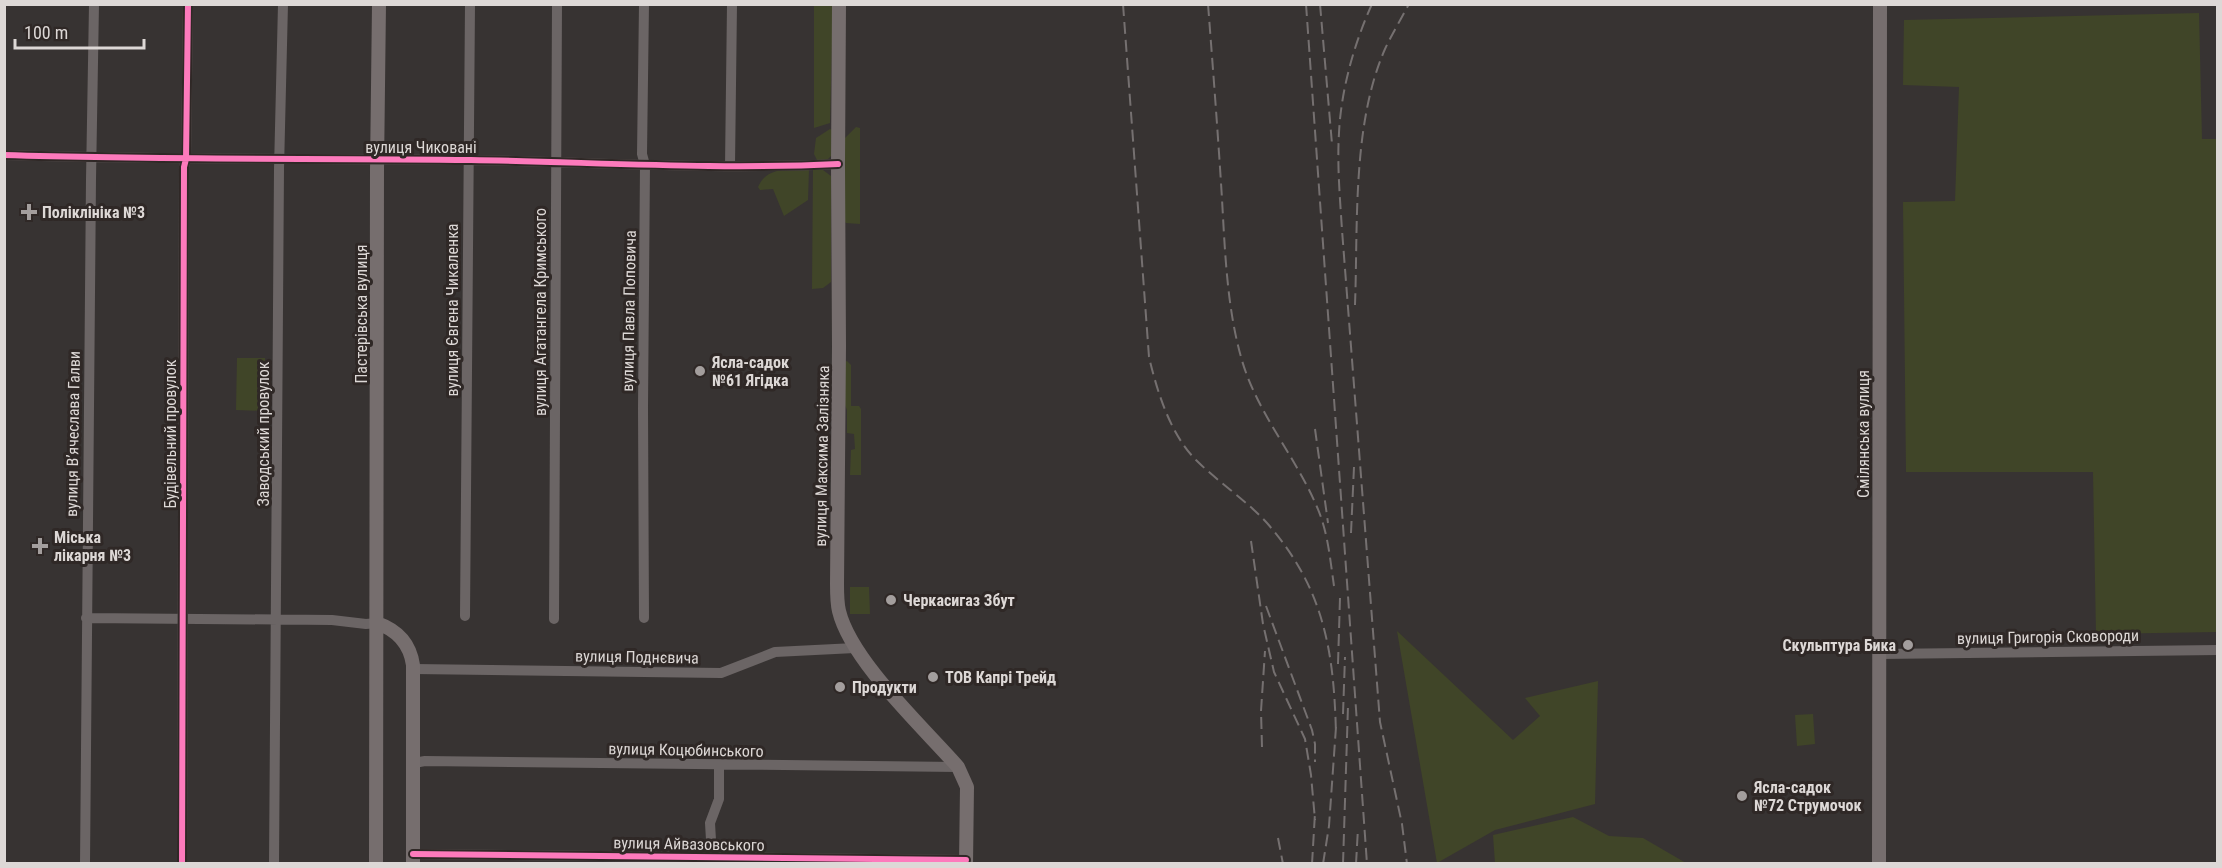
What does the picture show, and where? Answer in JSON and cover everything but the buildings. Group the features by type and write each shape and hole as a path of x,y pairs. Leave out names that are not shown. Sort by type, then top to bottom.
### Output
{"main road":[{"name":"Пастерівська вулиця","path":"376,864 377,160 380,4"},
{"name":"вулиця Максима Залізняка","path":"839,4 838,611 855,648 879,679 958,767 967,787 966,862"},
{"name":"Смілянська вулиця","path":"1879,864 1880,4"},
{"path":"377,622 408,646 414,669 413,859"}],"street":[{"name":"вулиця Вʼячеслава Галви","path":"85,864 94,4"},
{"name":"Будівельний провулок","path":"182,864 184,167 186,159 188,4"},
{"name":"Заводський провулок","path":"274,864 283,4"},
{"name":"вулиця Євгена Чикаленка","path":"465,616 470,4"},
{"name":"вулиця Агатангела Кримського","path":"554,619 557,4"},
{"name":"вулиця Павла Поповича","path":"644,4 642,154 645,165 644,618"},
{"path":"730,166 732,4"},
{"name":"вулиця Чиковані","path":"4,155 92,158 556,161 730,166 838,164"},
{"path":"87,618 332,620 366,624 377,622"},
{"name":"вулиця Поднєвича","path":"414,669 721,673 775,652 855,648"},
{"name":"вулиця Григорія Сковороди","path":"1879,654 2217,650"},
{"name":"вулиця Коцюбинського","path":"414,763 425,761 958,767"},
{"path":"712,857 710,823 719,799 719,765"},
{"name":"вулиця Айвазовського","path":"413,859 712,857 966,862"}],"green space":[{"path":"814,5 833,5 830,123 814,128"},
{"path":"2199,13 2202,139 2218,139 2217,632 2096,634 2093,472 1906,472 1903,202 1955,201 1959,87 1903,85 1904,20"},
{"path":"856,127 860,128 860,224 844,221 844,139"},
{"path":"832,130 831,156 818,162 814,154 816,138"},
{"path":"809,169 808,200 784,216 773,189 760,190 758,187 767,175 773,172"},
{"path":"813,169 823,170 831,176 831,282 823,288 812,289"},
{"path":"237,358 265,358 265,411 236,410"},
{"path":"847,361 851,365 851,406 859,406 861,409 861,475 850,475 851,450 855,449 854,434 847,433 847,410 843,400 844,362"},
{"path":"850,587 869,587 870,614 850,614"},
{"path":"1397,631 1513,740 1540,716 1525,698 1598,681 1595,804 1495,830 1437,863"},
{"path":"1813,714 1815,744 1797,746 1795,715"},
{"path":"1573,817 1609,836 1643,838 1686,863 1495,863 1493,835"}],"railway":[{"path":"1123,4 1149,357 1156,384 1172,425 1187,450 1267,523 1302,572 1322,622 1328,648 1336,734"},
{"path":"1208,4 1226,259 1236,338 1256,396 1298,469 1321,516 1334,586"},
{"path":"1306,4 1367,864"},
{"path":"1320,4 1332,144"},
{"path":"1372,4 1354,51 1342,100 1338,145 1339,182 1380,722 1402,824 1407,864"},
{"path":"1355,305 1359,175 1367,109 1374,78 1385,49 1409,4"},
{"path":"1315,429 1328,523"},
{"path":"1351,533 1354,467"},
{"path":"1251,541 1263,624 1274,672 1305,739 1315,820"},
{"path":"1338,664 1340,598"},
{"path":"1266,606 1312,730 1315,762"},
{"path":"1262,747 1261,711 1265,651"},
{"path":"1343,714 1345,657"},
{"path":"1343,864 1348,706"},
{"path":"1323,864 1329,826 1336,727"},
{"path":"1312,864 1315,813"},
{"path":"1356,864 1358,828"},
{"path":"1278,838 1283,864"}],"cycle path":[{"path":"182,864 184,167 186,159 188,4"},
{"path":"4,155 471,160 700,166 838,164"},
{"path":"413,854 966,860"}],"place":[{"name":"Поліклініка №3","path":"29,212"},
{"name":"Ясла-садок №61 Ягідка","path":"700,371"},
{"name":"Міська лікарня №3","path":"40,546"},
{"name":"Черкасигаз Збут","path":"891,600"},
{"name":"Cкульптура Бика","path":"1908,645"},
{"name":"ТОВ Капрі Трейд","path":"933,677"},
{"name":"Продукти","path":"840,687"},
{"name":"Ясла-садок №72 Струмочок","path":"1742,796"}]}
